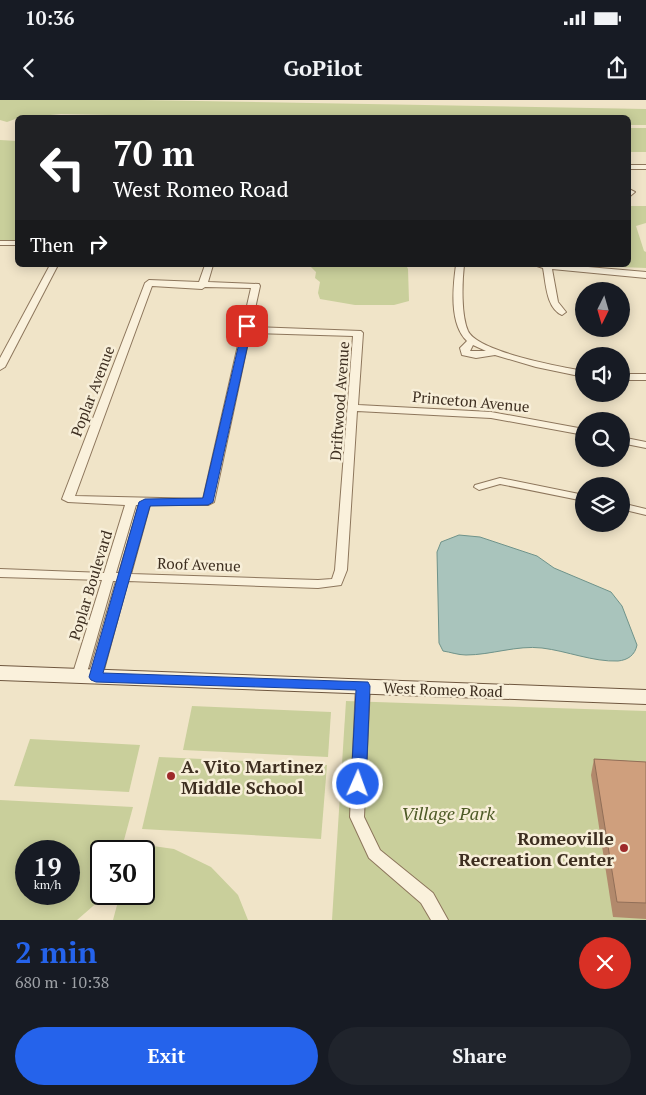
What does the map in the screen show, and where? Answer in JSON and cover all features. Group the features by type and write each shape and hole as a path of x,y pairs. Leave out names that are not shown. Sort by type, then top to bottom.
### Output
{"main road":[{"name":"West Romeo Road","path":"0,673 646,697"}],"street":[{"path":"631,167 646,167"},
{"path":"0,243 15,243"},
{"path":"0,367 53,267"},
{"path":"131,502 208,502 256,286 202,286 208,267"},
{"path":"460,267 462,328 466,336 472,341 465,348 465,353 472,356 495,352 575,372"},
{"path":"547,267 554,303 562,312"},
{"path":"558,267 644,275 646,284"},
{"name":"Poplar Avenue","path":"131,502 68,499 149,283 202,286"},
{"name":"Driftwood Avenue","path":"246,330 358,333 341,570 337,582"},
{"path":"630,377 646,378"},
{"name":"Princeton Avenue","path":"354,408 491,415 575,430"},
{"path":"630,442 646,445"},
{"path":"479,487 500,481 575,496"},
{"name":"Poplar Boulevard","path":"87,677 109,577 131,502"},
{"path":"87,677 124,578 145,502"},
{"path":"630,508 646,512"},
{"name":"Roof Avenue","path":"0,573 318,584 337,582"},
{"path":"363,686 357,817 374,854 427,898 440,920"}],"green space":[{"path":"0,100 140,100 646,109 646,125 631,125 631,115 61,114 15,115 15,119 7,122 0,120"},
{"path":"631,128 646,128 646,152 631,152"},
{"path":"0,140 15,141 15,240 0,240"},
{"path":"631,206 646,206 646,223 636,226 644,251 646,252 646,268 620,267 631,267"},
{"path":"311,267 407,267 409,301 394,305 355,305 320,299 318,293 320,282 315,278 316,272"},
{"name":"Village Park","path":"346,701 646,711 646,920 332,920"},
{"path":"192,706 331,712 328,757 183,750"},
{"path":"30,739 140,745 129,792 14,786"},
{"path":"159,757 327,765 321,839 142,829"},
{"path":"0,800 133,807 124,840 90,840 90,905 94,905 77,920 0,920"},
{"path":"155,846 174,849 211,867 238,895 248,920 113,920 117,905 155,905"}],"water":[{"path":"459,535 480,537 537,556 554,568 611,592 622,606 637,645 635,652 628,658 609,661 533,647 466,655 443,651 439,643 437,552 441,542"}],"building":[{"name":"Romeoville Recreation Center","path":"594,759 646,762 646,903 617,902"}],"place":[{"name":"A. Vito Martinez Middle School","path":"171,776"},
{"name":"Romeoville Recreation Center","path":"624,848"}],"route":[{"path":"247,326 208,502 145,502 96,677 363,686 358,784"}]}
